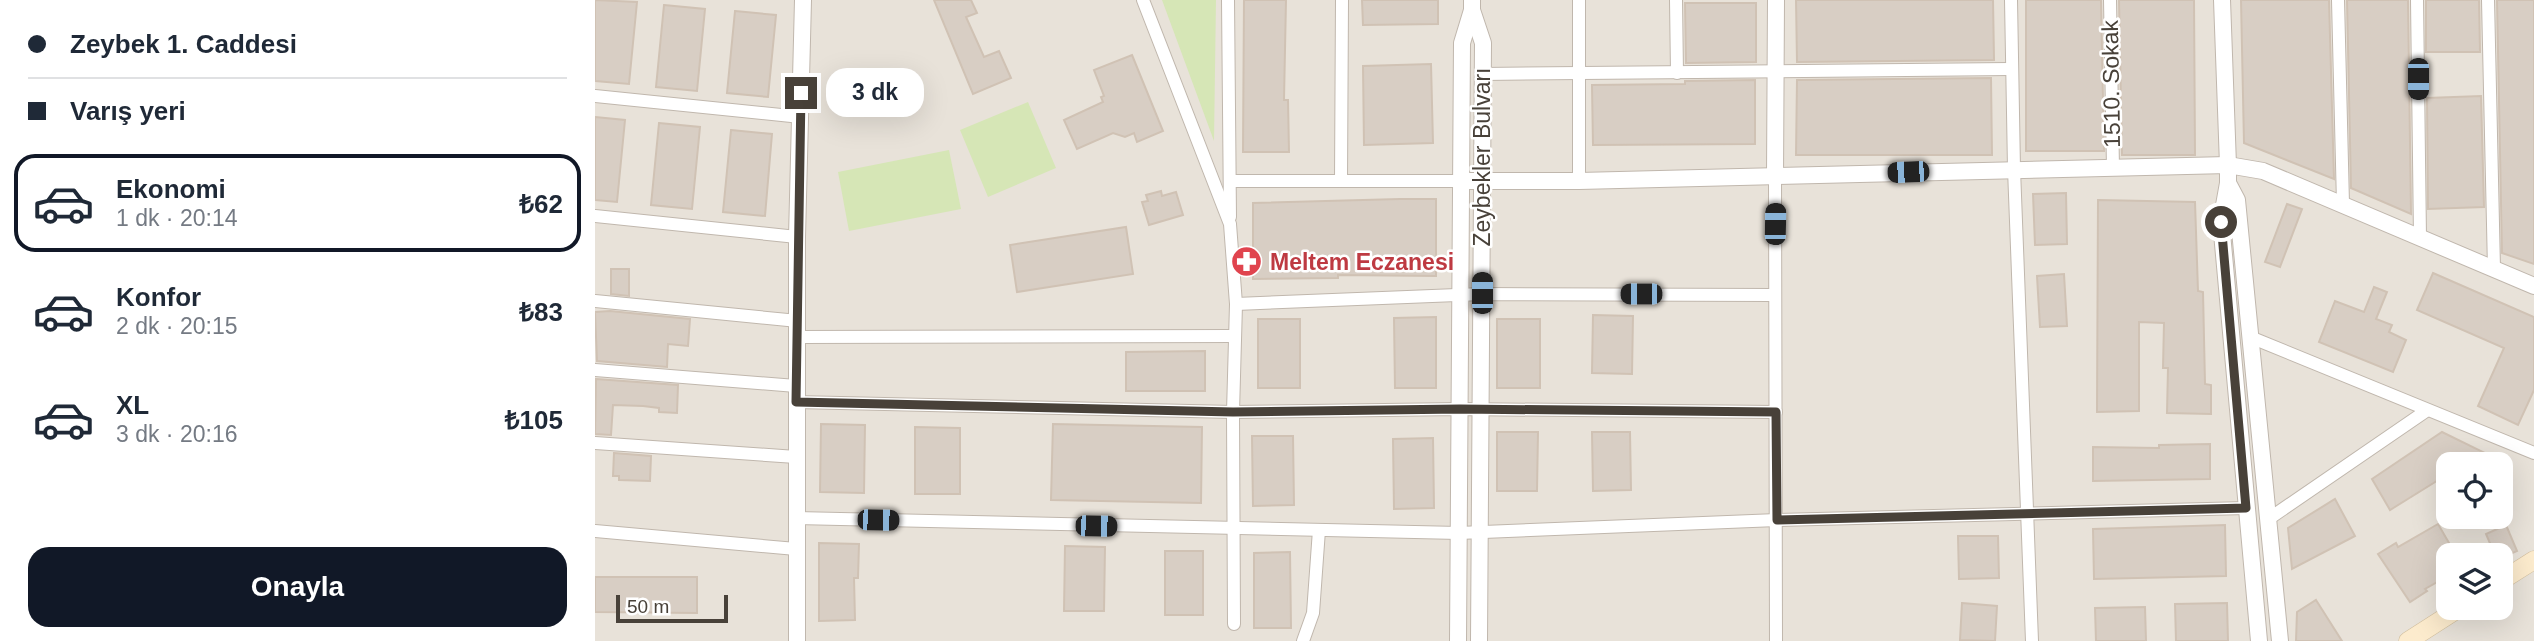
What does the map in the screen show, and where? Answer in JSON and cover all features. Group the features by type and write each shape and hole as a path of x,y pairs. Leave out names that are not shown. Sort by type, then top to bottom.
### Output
{"main road":[{"path":"2513,573 2534,560"},
{"path":"2408,641 2441,620"}],"street":[{"path":"797,641 797,236 803,0"},
{"path":"1143,0 1230,224"},
{"path":"1228,0 1230,224 1236,304 1233,412 1234,624"},
{"path":"1341,181 1342,0"},
{"path":"1579,0 1579,181"},
{"path":"1676,0 1677,73"},
{"path":"1776,0 1776,641"},
{"path":"2011,0 2010,69 2032,641"},
{"name":"1510. Sokak","path":"2110,0 2113,168"},
{"path":"2222,0 2228,183 2221,222 2259,641"},
{"path":"2338,0 2343,204"},
{"path":"2417,0 2420,237"},
{"path":"2487,0 2494,269"},
{"name":"Zeybekler Bulvarı","path":"1472,5 1483,43 1479,641"},
{"name":"Zeybekler Bulvarı","path":"1458,641 1462,43 1472,5"},
{"path":"1483,74 2010,69"},
{"path":"595,96 801,117"},
{"path":"1230,181 1579,181 2228,165 2263,172 2534,286"},
{"path":"2228,183 2237,200 2280,641"},
{"path":"595,216 797,236"},
{"path":"1236,304 1482,293 1774,295"},
{"path":"595,301 798,329 1235,335"},
{"path":"2250,337 2534,453"},
{"path":"595,370 796,394 1233,412 1460,409 1776,412"},
{"path":"2267,520 2426,411"},
{"path":"595,443 796,457"},
{"path":"796,518 1459,533 1777,520 2246,508"},
{"path":"1303,641 1313,613 1319,530"},
{"path":"595,531 796,549"}],"shaded area":[{"path":"595,0 2534,0 2534,641 595,641"}],"green space":[{"path":"1162,0 1216,0 1214,141"},
{"path":"1028,102 1056,168 988,197 960,130"},
{"path":"949,150 961,209 849,231 838,172"}],"building":[{"path":"595,0 637,2 629,84 595,81"},
{"path":"934,0 971,0 977,13 966,17 984,57 999,51 1011,78 973,94"},
{"path":"1244,0 1286,0 1284,100 1288,100 1289,152 1243,152"},
{"path":"1362,0 1438,0 1438,24 1363,25"},
{"path":"1796,0 1993,0 1994,60 1797,62"},
{"path":"2026,0 2101,0 2104,151 2026,151"},
{"path":"2119,0 2194,0 2195,155 2122,155"},
{"path":"2241,0 2329,0 2334,179 2244,143"},
{"path":"2347,0 2408,0 2411,214 2351,188"},
{"path":"2426,0 2479,0 2480,52 2426,52"},
{"path":"2497,0 2534,0 2534,264 2502,253"},
{"path":"1685,3 1756,3 1756,62 1686,63"},
{"path":"664,5 705,9 697,91 656,87"},
{"path":"735,11 776,15 768,97 727,93"},
{"path":"1132,55 1163,131 1137,142 1134,133 1125,137 1113,133 1077,149 1064,120 1103,102 1101,97 1104,96 1094,70"},
{"path":"1431,64 1433,143 1364,145 1363,66"},
{"path":"1991,78 1992,155 1796,155 1797,80"},
{"path":"1755,80 1755,144 1593,145 1592,85"},
{"path":"2481,96 2484,207 2428,209 2427,98"},
{"path":"595,117 625,120 617,202 595,200"},
{"path":"659,123 700,127 692,209 651,205"},
{"path":"731,130 772,134 765,216 723,212"},
{"path":"1161,191 1162,196 1176,192 1183,215 1149,225 1142,202 1148,201 1146,195"},
{"path":"2066,193 2067,244 2035,245 2033,194"},
{"path":"1436,199 1436,276 1338,275 1338,278 1253,279 1253,203"},
{"path":"2098,200 2195,202 2198,291 2203,292 2205,384 2211,385 2211,414 2167,413 2168,368 2163,368 2164,323 2139,322 2139,411 2097,412"},
{"path":"2287,204 2302,209 2280,267 2265,262"},
{"path":"1126,227 1133,274 1017,292 1010,245"},
{"path":"611,269 629,269 629,296 611,294"},
{"path":"2433,273 2534,317 2534,390 2518,425 2478,406 2504,348 2417,310"},
{"path":"2064,274 2067,326 2040,327 2037,276"},
{"path":"2374,287 2387,292 2376,319 2392,325 2389,332 2406,340 2393,372 2319,342 2335,301 2364,312"},
{"path":"595,312 690,319 688,346 668,344 667,367 597,361"},
{"path":"1593,315 1633,316 1632,374 1592,373"},
{"path":"1436,317 1436,388 1395,388 1394,318"},
{"path":"1258,319 1300,319 1300,388 1258,388"},
{"path":"1497,319 1540,319 1540,388 1497,388"},
{"path":"1205,351 1205,391 1126,391 1126,352"},
{"path":"596,379 678,385 677,413 659,412 659,408 643,406 613,405 611,435 595,434"},
{"path":"821,424 865,425 864,493 820,492"},
{"path":"1053,424 1202,427 1201,503 1051,500"},
{"path":"915,427 960,428 960,494 915,494"},
{"path":"1497,432 1538,432 1537,491 1497,491"},
{"path":"1592,432 1630,432 1631,490 1593,491"},
{"path":"2442,432 2483,452 2436,452 2436,481 2390,510 2372,479"},
{"path":"1252,436 1293,436 1294,505 1253,506"},
{"path":"1433,438 1434,508 1394,509 1393,439"},
{"path":"2210,444 2210,479 2093,481 2093,447 2159,448 2159,445"},
{"path":"614,453 651,456 650,481 619,480 619,476 613,476"},
{"path":"2335,499 2355,536 2292,569 2288,528"},
{"path":"2225,525 2226,576 2094,579 2093,529"},
{"path":"2436,525 2436,529 2441,529 2449,543 2436,543 2436,583 2410,602 2378,554 2396,543 2398,547"},
{"path":"2497,529 2508,529 2517,551 2513,553 2513,543 2490,543 2486,534"},
{"path":"1958,536 1998,536 1999,578 1959,579"},
{"path":"819,543 859,544 858,578 854,578 855,620 819,621"},
{"path":"1065,546 1105,547 1104,611 1064,611"},
{"path":"1165,551 1203,551 1203,615 1165,615"},
{"path":"1290,552 1291,628 1254,628 1254,553"},
{"path":"595,577 697,577 697,613 595,612"},
{"path":"2316,600 2342,641 2296,641 2297,612"},
{"path":"1962,603 1997,606 1995,641 1960,640"},
{"path":"2227,603 2228,641 2176,641 2175,604"},
{"path":"2145,607 2146,641 2096,641 2095,608"}],"place":[{"name":"Meltem Eczanesi","path":"1247,262"}],"route":[{"path":"801,93 796,402 1233,412 1460,409 1776,412 1777,520 2246,508 2221,222"}]}
